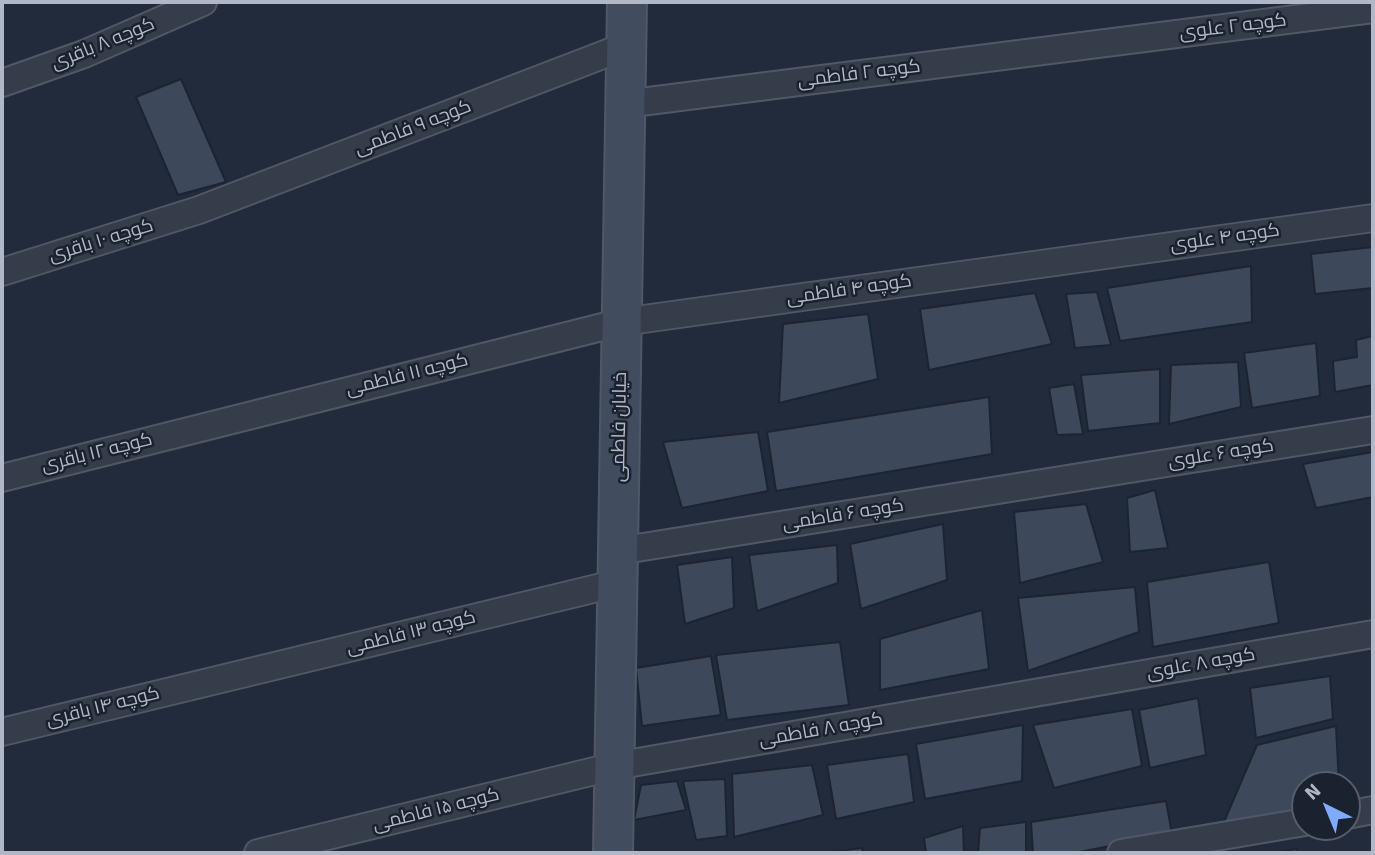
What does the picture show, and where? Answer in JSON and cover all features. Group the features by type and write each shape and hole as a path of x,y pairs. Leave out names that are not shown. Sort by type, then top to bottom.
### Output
{"street":[{"name":"کوچه ۸ باقری","path":"2,83 84,54 203,2"},
{"name":"خیابان فاطمی","path":"613,853 627,2"},
{"name":"کوچه ۲ علوی","path":"1093,45 1373,9"},
{"name":"کوچه ۲ فاطمی","path":"625,104 1093,45"},
{"name":"کوچه ۹ فاطمی","path":"200,210 626,46"},
{"name":"کوچه ۱۰ باقری","path":"2,272 200,210"},
{"name":"کوچه ۴ علوی","path":"1076,259 1373,218"},
{"name":"کوچه ۴ فاطمی","path":"622,321 1076,259"},
{"name":"کوچه ۱۱ فاطمی","path":"193,429 622,321"},
{"name":"کوچه ۱۲ باقری","path":"2,478 193,429"},
{"name":"کوچه ۶ علوی","path":"1068,479 1373,430"},
{"name":"کوچه ۶ فاطمی","path":"618,567 1068,479"},
{"name":"کوچه ۱۳ فاطمی","path":"204,683 618,567"},
{"name":"کوچه ۸ علوی","path":"1028,694 1373,634"},
{"name":"کوچه ۱۴ باقری","path":"2,732 204,683"},
{"name":"کوچه ۸ فاطمی","path":"615,766 1028,694"},
{"name":"کوچه ۱۵ فاطمی","path":"258,853 615,766"},
{"path":"1121,853 1291,824"}],"building":[{"path":"181,79 226,182 178,195 136,97"},
{"path":"1373,247 1373,288 1315,294 1311,254"},
{"path":"1251,266 1252,322 1120,341 1107,288"},
{"path":"1097,292 1111,345 1075,348 1066,294"},
{"path":"1035,293 1052,344 929,370 920,309"},
{"path":"868,314 878,379 779,403 783,324"},
{"path":"1373,336 1373,385 1335,392 1333,361 1357,357 1356,340"},
{"path":"1316,343 1320,396 1252,408 1244,353"},
{"path":"1238,362 1241,407 1169,424 1171,365"},
{"path":"1160,369 1160,423 1088,431 1081,375"},
{"path":"1074,384 1083,434 1057,435 1049,388"},
{"path":"989,397 992,454 776,491 767,432"},
{"path":"758,432 768,491 682,508 663,442"},
{"path":"1373,452 1373,497 1316,508 1303,464"},
{"path":"1155,490 1168,548 1130,552 1127,498"},
{"path":"1086,504 1103,562 1020,583 1014,512"},
{"path":"943,524 947,580 861,609 850,544"},
{"path":"837,545 838,583 757,611 749,555"},
{"path":"732,557 734,608 685,624 677,565"},
{"path":"1269,562 1279,623 1153,647 1147,582"},
{"path":"1135,587 1139,632 1028,671 1018,598"},
{"path":"982,610 989,669 880,690 880,639"},
{"path":"840,642 849,705 727,720 716,655"},
{"path":"711,656 721,715 642,726 636,668"},
{"path":"1330,676 1333,719 1256,738 1250,688"},
{"path":"1198,698 1206,755 1150,768 1139,710"},
{"path":"1132,709 1142,766 1054,788 1033,725"},
{"path":"1023,725 1022,781 925,799 916,744"},
{"path":"1336,726 1338,771 1291,771 1291,817 1220,831 1257,745"},
{"path":"908,754 914,802 836,819 827,765"},
{"path":"812,765 823,815 734,837 732,774"},
{"path":"725,779 727,836 696,840 683,781"},
{"path":"677,781 686,810 634,820 641,785"},
{"path":"1166,801 1172,834 1074,853 1033,853 1031,822"},
{"path":"1026,822 1026,853 978,853 980,828"},
{"path":"963,826 964,853 926,853 924,838"},
{"path":"862,848 863,853 821,853"},
{"path":"1297,849 1298,853 1272,853"}]}
